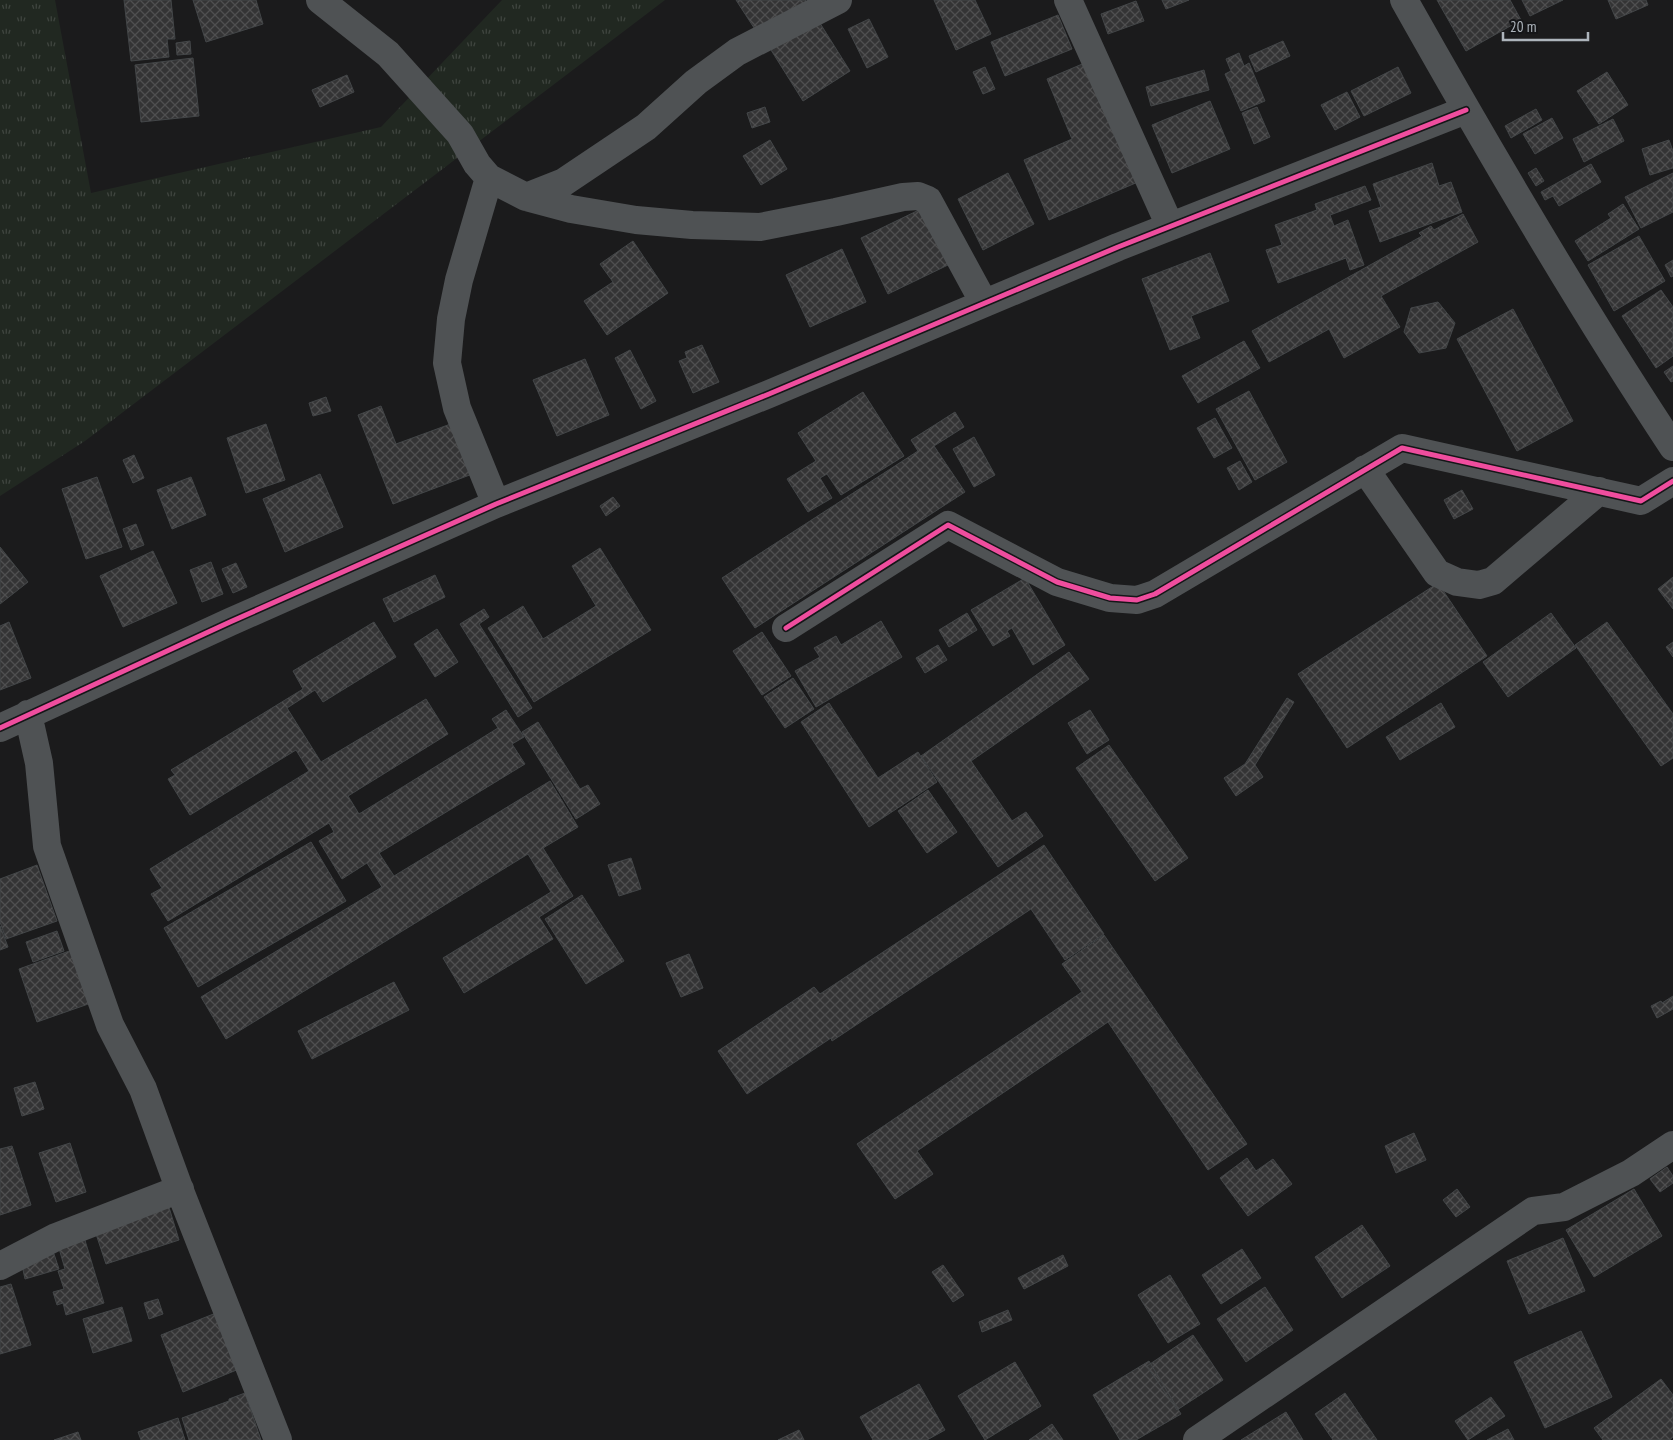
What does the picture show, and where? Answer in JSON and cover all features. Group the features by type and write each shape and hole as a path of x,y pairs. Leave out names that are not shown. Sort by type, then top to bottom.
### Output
{"street":[{"path":"320,0 388,54 460,134 477,164 489,178 526,197 571,209 636,220 692,225 760,227 903,197 918,196 928,200 984,303"},
{"path":"526,197 564,182 646,127 696,82 737,52 838,0"},
{"path":"1068,0 1170,226"},
{"path":"1404,0 1466,110 1620,366 1673,447"},
{"path":"0,728 230,622 496,504 760,397 1170,226 1466,110"},
{"path":"489,178 459,280 451,320 447,363 457,408 496,504"},
{"path":"786,628 948,525 1057,582 1110,598 1138,600 1155,594 1402,448 1640,501 1673,482"},
{"path":"1366,469 1437,573 1457,582 1479,584 1493,581 1599,491"},
{"path":"28,714 38,763 47,846 110,1025 143,1090 278,1440"},
{"path":"1197,1440 1533,1211 1564,1207 1630,1173 1673,1145"},
{"path":"0,1266 56,1237 180,1189"}],"green space":[{"path":"0,0 55,0 91,193 381,127 502,0 665,0 85,441 0,496"}],"building":[{"path":"124,0 171,0 175,39 167,39 169,57 131,61"},
{"path":"193,0 256,0 263,24 206,42"},
{"path":"736,0 805,0 807,2 758,34"},
{"path":"934,0 975,0 991,34 956,50"},
{"path":"1162,0 1189,0 1166,9"},
{"path":"1437,0 1510,0 1521,20 1466,51"},
{"path":"1522,0 1563,0 1530,16"},
{"path":"1608,0 1646,0 1648,5 1616,19"},
{"path":"1136,1 1144,21 1108,34 1101,14"},
{"path":"1058,15 1072,49 1005,76 991,42"},
{"path":"869,19 888,57 867,68 848,29"},
{"path":"818,20 850,71 803,101 771,50"},
{"path":"190,41 191,54 177,55 176,43"},
{"path":"1283,41 1290,56 1256,72 1249,56"},
{"path":"1239,53 1244,66 1249,63 1265,101 1241,111 1225,74 1231,71 1226,59"},
{"path":"193,58 199,116 141,122 135,65"},
{"path":"1087,62 1138,182 1049,220 1024,160 1072,139 1047,79"},
{"path":"985,67 995,89 983,94 973,72"},
{"path":"1398,67 1411,93 1364,116 1351,91"},
{"path":"1204,70 1209,90 1151,106 1146,87"},
{"path":"1607,72 1628,105 1599,124 1577,91"},
{"path":"347,75 354,92 320,107 312,90"},
{"path":"1347,92 1360,117 1335,130 1321,105"},
{"path":"1210,101 1230,149 1172,173 1152,125"},
{"path":"765,107 770,122 752,128 747,113"},
{"path":"1257,107 1270,137 1254,144 1242,113"},
{"path":"1536,109 1542,120 1511,138 1505,126"},
{"path":"1552,118 1563,138 1535,154 1523,134"},
{"path":"1613,119 1624,141 1584,162 1573,139"},
{"path":"770,140 787,169 761,185 743,156"},
{"path":"1669,140 1673,151 1673,168 1650,175 1642,149"},
{"path":"1432,163 1439,186 1451,182 1462,212 1380,242 1369,211 1381,207 1373,184"},
{"path":"1591,164 1601,182 1559,206 1553,196 1545,200 1541,192"},
{"path":"1536,168 1544,181 1536,186 1528,173"},
{"path":"1008,173 1034,224 983,250 958,199"},
{"path":"1673,173 1673,212 1641,228 1625,197"},
{"path":"1365,186 1371,200 1330,215 1334,226 1348,220 1364,265 1350,270 1346,258 1278,283 1266,250 1282,245 1275,225 1317,210 1315,204"},
{"path":"1623,204 1639,229 1588,261 1575,241 1611,218 1608,214"},
{"path":"921,209 948,265 888,294 861,238"},
{"path":"1463,214 1478,242 1381,296 1400,327 1344,358 1329,329 1269,362 1252,331 1422,236 1419,233 1431,226 1434,230"},
{"path":"1639,236 1665,281 1614,311 1588,265"},
{"path":"633,241 668,293 607,335 584,301 613,282 600,264"},
{"path":"842,249 866,302 810,327 786,275"},
{"path":"1210,253 1229,301 1191,316 1200,338 1170,350 1142,279"},
{"path":"1673,260 1673,276 1671,277 1665,265"},
{"path":"1661,290 1673,307 1673,356 1656,368 1622,316"},
{"path":"1438,302 1455,323 1446,348 1419,353 1404,332 1411,308"},
{"path":"1513,309 1573,421 1517,451 1457,339"},
{"path":"1244,341 1260,368 1198,403 1182,376"},
{"path":"702,345 719,382 693,393 679,361 687,358 685,352"},
{"path":"630,350 656,401 641,409 615,358"},
{"path":"585,359 609,415 557,436 533,380"},
{"path":"1673,366 1673,381 1671,382 1664,372"},
{"path":"1249,391 1287,462 1255,480 1216,409"},
{"path":"863,392 904,456 841,495 827,474 820,478 832,498 808,512 787,479 816,461 798,433"},
{"path":"326,397 331,411 313,416 309,403"},
{"path":"381,406 396,444 456,422 475,473 393,504 358,415"},
{"path":"955,412 964,427 934,446 965,492 755,628 722,578 918,451 911,440"},
{"path":"1215,418 1232,448 1214,458 1197,428"},
{"path":"266,424 285,480 246,493 227,438"},
{"path":"974,437 995,475 974,487 953,449"},
{"path":"134,455 144,478 133,483 123,460"},
{"path":"1240,461 1252,482 1239,490 1227,468"},
{"path":"320,474 343,527 285,552 263,499"},
{"path":"97,477 122,547 86,559 62,489"},
{"path":"191,477 206,515 172,529 157,490"},
{"path":"1462,490 1473,509 1454,519 1444,500"},
{"path":"613,497 620,506 606,516 600,506"},
{"path":"136,524 144,545 131,550 123,529"},
{"path":"0,547 28,582 0,604"},
{"path":"600,548 651,630 534,702 488,628 523,606 543,639 596,606 572,566"},
{"path":"153,551 177,603 123,627 100,576"},
{"path":"211,562 223,594 202,602 190,570"},
{"path":"236,563 247,587 233,593 222,569"},
{"path":"435,575 445,597 394,622 383,599"},
{"path":"1673,577 1673,609 1658,589"},
{"path":"1025,578 1065,645 1033,665 1012,628 1007,631 1010,636 993,646 971,610"},
{"path":"1438,583 1487,656 1347,748 1298,674"},
{"path":"484,609 489,617 479,624 532,708 518,717 460,624"},
{"path":"967,613 977,630 949,647 939,630"},
{"path":"1551,613 1576,648 1508,697 1483,662"},
{"path":"881,621 902,657 816,707 795,671 820,657 814,648 836,636 841,645"},
{"path":"9,622 31,678 0,690 0,626"},
{"path":"374,622 396,657 323,702 315,690 287,708 321,762 426,699 448,734 348,796 359,814 498,728 492,719 506,710 524,737 512,744 525,764 379,853 394,876 550,781 578,827 543,848 573,896 539,917 553,939 464,993 443,958 551,892 528,854 226,1039 201,997 382,887 367,863 342,879 319,841 334,832 329,823 168,921 151,894 162,888 150,869 309,771 296,750 190,815 168,779 175,775 171,770 303,689 293,671"},
{"path":"1607,622 1673,714 1673,758 1661,766 1575,645"},
{"path":"437,629 458,662 435,677 414,644"},
{"path":"762,632 791,676 762,695 733,651"},
{"path":"1673,642 1673,657 1666,647"},
{"path":"938,645 947,660 925,673 916,658"},
{"path":"1069,652 1089,679 971,761 1012,821 1026,812 1043,836 998,867 921,756"},
{"path":"793,678 814,709 785,728 764,697"},
{"path":"1287,698 1294,702 1255,765 1263,777 1236,796 1224,778 1245,764"},
{"path":"829,703 878,778 918,752 937,782 869,827 801,722"},
{"path":"1441,703 1455,727 1400,760 1386,737"},
{"path":"1090,710 1109,740 1087,754 1068,723"},
{"path":"538,722 580,789 588,785 600,804 576,819 522,732"},
{"path":"1109,745 1188,858 1155,881 1076,768"},
{"path":"928,790 957,832 927,853 898,811"},
{"path":"311,842 346,901 198,987 164,928"},
{"path":"1044,845 1104,934 1065,960 1031,909 832,1041 831,1038 747,1094 718,1051 814,987 820,994"},
{"path":"631,858 641,889 619,896 608,865"},
{"path":"37,865 57,921 6,939 0,922 0,879"},
{"path":"582,895 624,961 586,984 545,919"},
{"path":"0,926 8,947 0,950"},
{"path":"57,931 64,951 33,962 26,942"},
{"path":"1104,935 1247,1144 1208,1170 1108,1022 917,1151 933,1174 895,1199 857,1144 1082,992 1062,964"},
{"path":"75,949 94,1002 37,1022 19,969"},
{"path":"689,954 703,988 681,997 666,963"},
{"path":"394,982 409,1010 312,1059 298,1031"},
{"path":"1673,996 1673,1009 1657,1018 1651,1006 1661,1001 1662,1003"},
{"path":"35,1082 44,1109 22,1116 14,1088"},
{"path":"1414,1133 1426,1160 1396,1173 1385,1146"},
{"path":"70,1143 86,1192 56,1202 39,1153"},
{"path":"12,1146 31,1205 0,1215 0,1149"},
{"path":"1247,1158 1256,1171 1273,1159 1292,1184 1248,1216 1220,1178"},
{"path":"1667,1167 1673,1176 1673,1183 1660,1192 1650,1179"},
{"path":"1457,1189 1470,1207 1456,1217 1443,1200"},
{"path":"1634,1189 1662,1236 1594,1277 1566,1230"},
{"path":"168,1204 179,1240 106,1264 94,1228"},
{"path":"1362,1225 1390,1266 1342,1298 1315,1257"},
{"path":"84,1237 104,1303 66,1315 63,1303 57,1305 53,1292 64,1289 58,1271 65,1269 58,1245"},
{"path":"1563,1238 1585,1291 1529,1314 1507,1261"},
{"path":"1242,1249 1261,1278 1221,1304 1202,1275"},
{"path":"54,1254 59,1269 25,1279 22,1265"},
{"path":"1063,1255 1068,1266 1024,1289 1018,1278"},
{"path":"943,1265 964,1295 953,1302 932,1272"},
{"path":"1170,1275 1200,1324 1168,1343 1138,1295"},
{"path":"11,1284 31,1345 0,1354 0,1287"},
{"path":"1265,1287 1293,1330 1246,1362 1217,1319"},
{"path":"158,1299 163,1314 149,1319 144,1303"},
{"path":"122,1307 132,1341 93,1353 83,1319"},
{"path":"1008,1310 1012,1320 982,1332 979,1322"},
{"path":"216,1313 239,1369 183,1392 161,1335"},
{"path":"1581,1331 1612,1397 1545,1428 1514,1362"},
{"path":"1193,1335 1223,1380 1177,1410 1147,1366"},
{"path":"1149,1361 1181,1414 1136,1440 1120,1440 1093,1395"},
{"path":"1015,1362 1041,1406 985,1440 958,1396"},
{"path":"1661,1379 1673,1395 1673,1437 1670,1440 1603,1440 1594,1428"},
{"path":"919,1384 945,1430 927,1440 873,1440 860,1417"},
{"path":"245,1393 261,1440 189,1440 182,1418 229,1401 229,1399"},
{"path":"1345,1393 1377,1440 1333,1440 1315,1414"},
{"path":"1491,1397 1505,1416 1468,1440 1455,1421"},
{"path":"1286,1412 1303,1440 1241,1440"},
{"path":"178,1418 185,1440 141,1440 138,1432"},
{"path":"1052,1424 1063,1440 1029,1440"},
{"path":"1508,1429 1514,1440 1487,1440"},
{"path":"799,1430 804,1440 778,1440"},
{"path":"78,1432 81,1440 54,1440"}],"cycle path":[{"path":"0,728 230,622 496,504 769,394 1118,247 1466,110"},
{"path":"786,628 948,525 1057,582 1110,598 1137,600 1155,594 1402,448 1641,501 1673,481"}]}
